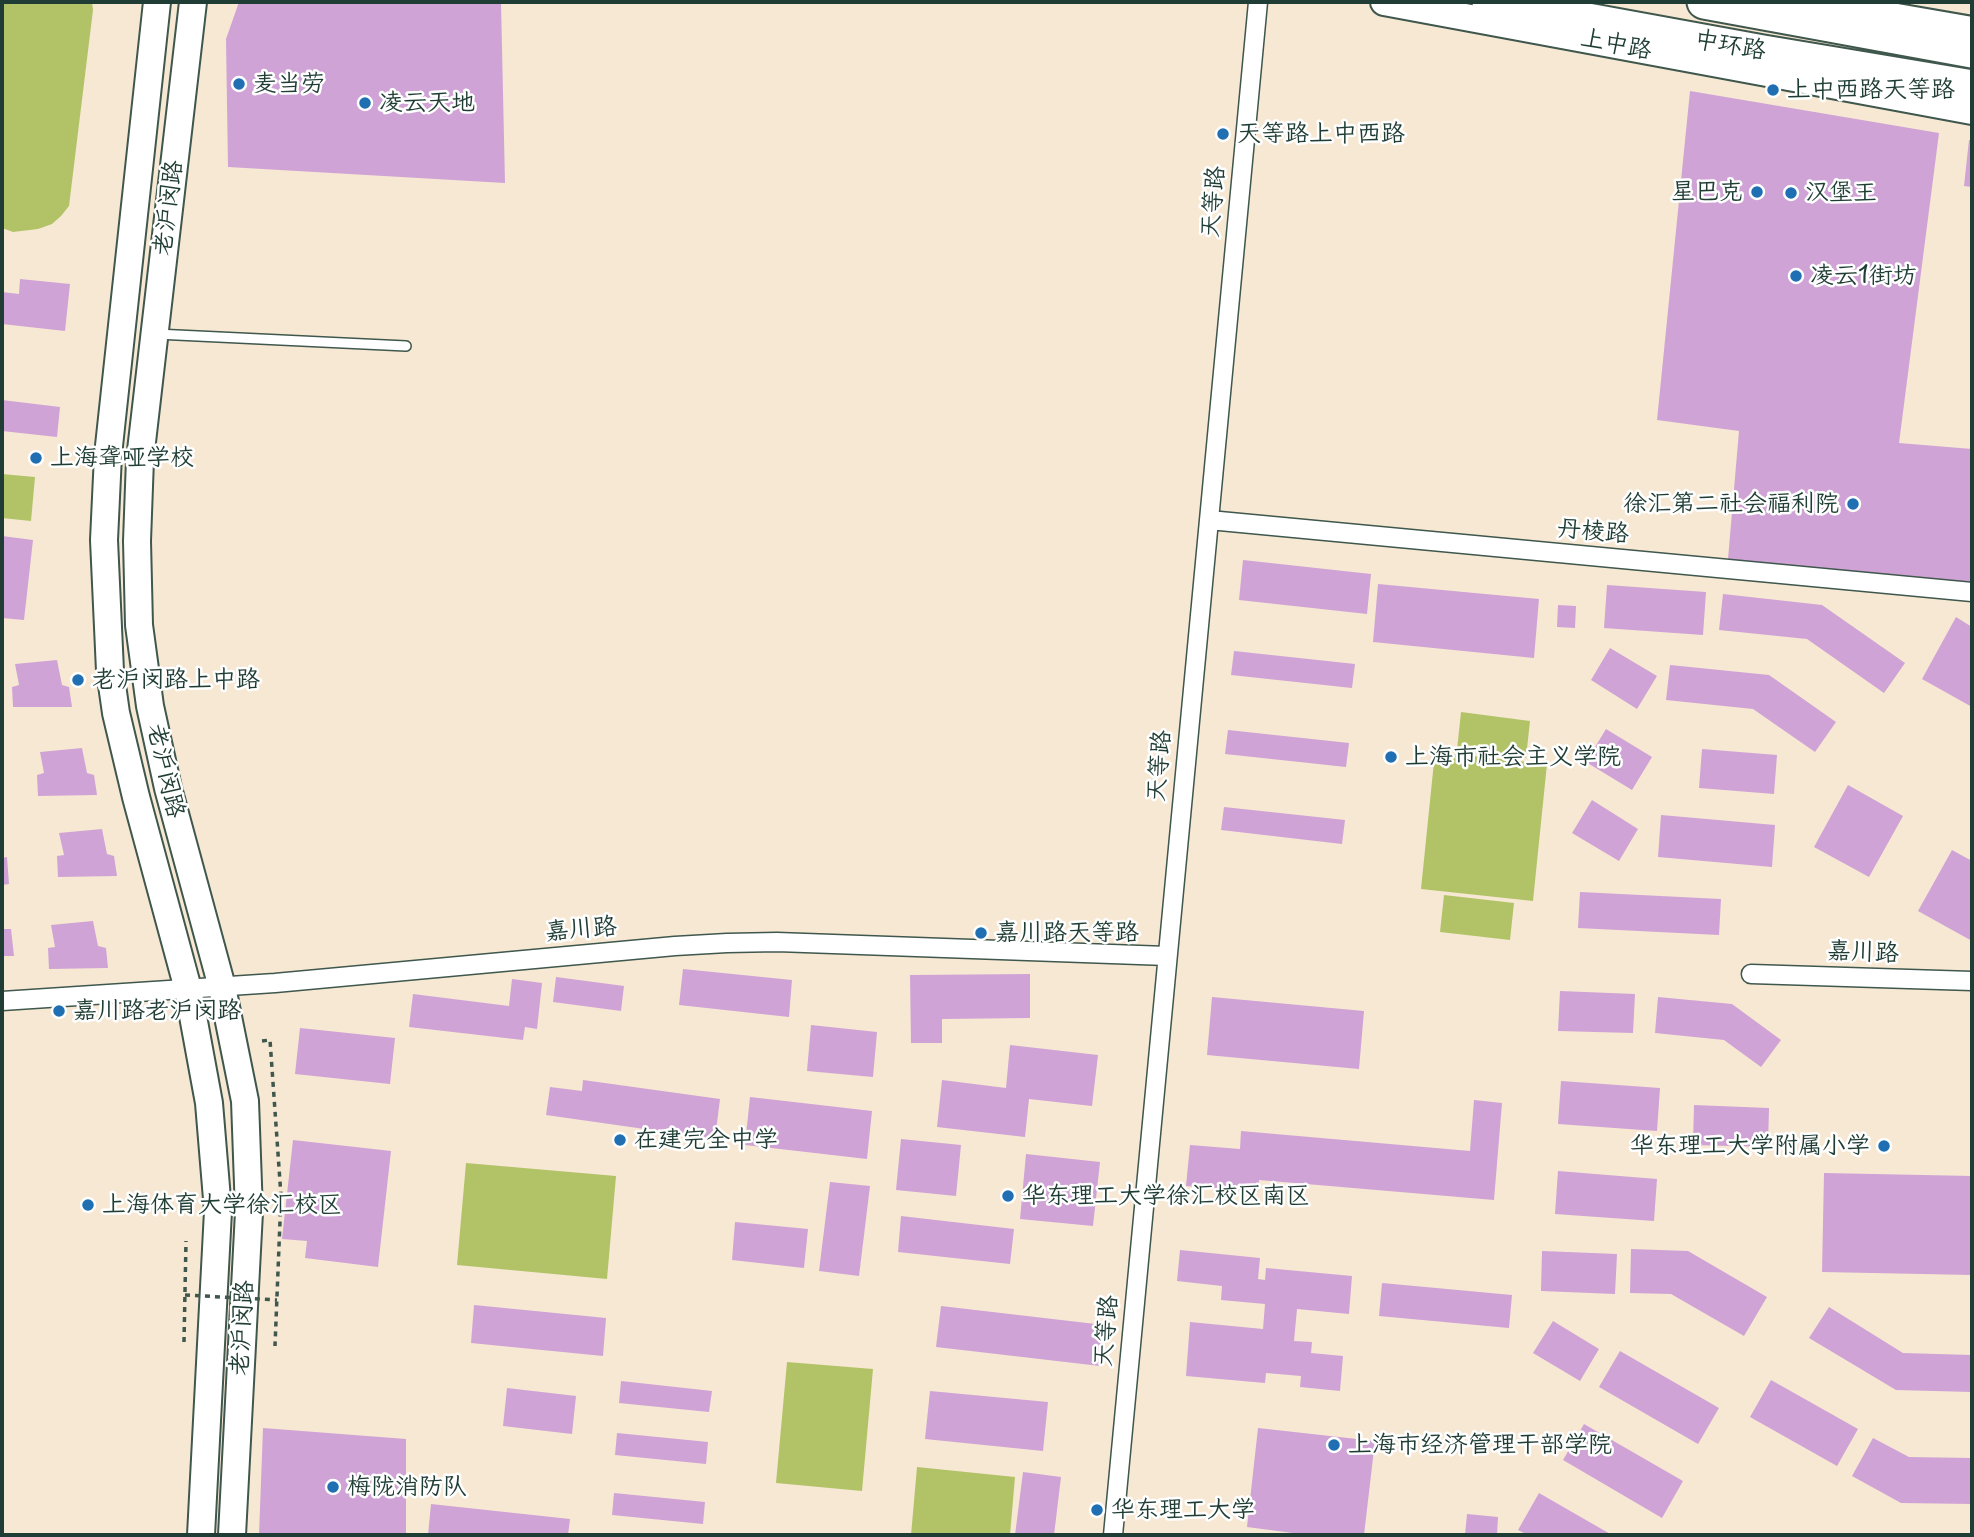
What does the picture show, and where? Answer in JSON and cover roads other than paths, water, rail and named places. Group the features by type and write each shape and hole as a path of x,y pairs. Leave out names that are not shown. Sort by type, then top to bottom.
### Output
{"highway":[{"name":"中环路","path":"1489,2 1972,87"},
{"name":"中环路","path":"1704,2 1972,51"}],"main road":[{"name":"老沪闵路","path":"157,2 108,455 104,540 110,671 116,713 188,989 209,1103 219,1211 201,1535"},
{"name":"老沪闵路","path":"193,2 140,459 136,541 139,625 150,706 168,788 222,987 245,1101 249,1212 232,1535"},
{"name":"上中路","path":"1384,2 1972,111"},
{"path":"1810,2 1972,30"}],"street":[{"name":"天等路","path":"1113,1535 1258,2"},
{"name":"丹棱路","path":"1209,520 1972,592"},
{"name":"嘉川路","path":"2,1001 222,987 727,943 777,942 1167,956"},
{"name":"嘉川路","path":"1751,974 1972,981"}],"lane":[{"path":"154,334 406,346"}],"place":[{"name":"麦当劳","path":"239,84"},
{"name":"上中西路天等路","path":"1773,90"},
{"name":"凌云天地","path":"365,103"},
{"name":"天等路上中西路","path":"1223,134"},
{"name":"星巴克","path":"1757,192"},
{"name":"汉堡王","path":"1791,193"},
{"name":"凌云1街坊","path":"1796,276"},
{"name":"上海聋哑学校","path":"36,458"},
{"name":"徐汇第二社会福利院","path":"1853,504"},
{"name":"老沪闵路上中路","path":"78,680"},
{"name":"上海市社会主义学院","path":"1391,757"},
{"name":"嘉川路天等路","path":"981,933"},
{"name":"嘉川路老沪闵路","path":"59,1011"},
{"name":"在建完全中学","path":"620,1140"},
{"name":"华东理工大学附属小学","path":"1884,1146"},
{"name":"华东理工大学徐汇校区南区","path":"1008,1196"},
{"name":"上海体育大学徐汇校区","path":"88,1205"},
{"name":"上海市经济管理干部学院","path":"1334,1445"},
{"name":"梅陇消防队","path":"333,1487"},
{"name":"华东理工大学","path":"1097,1510"}]}
